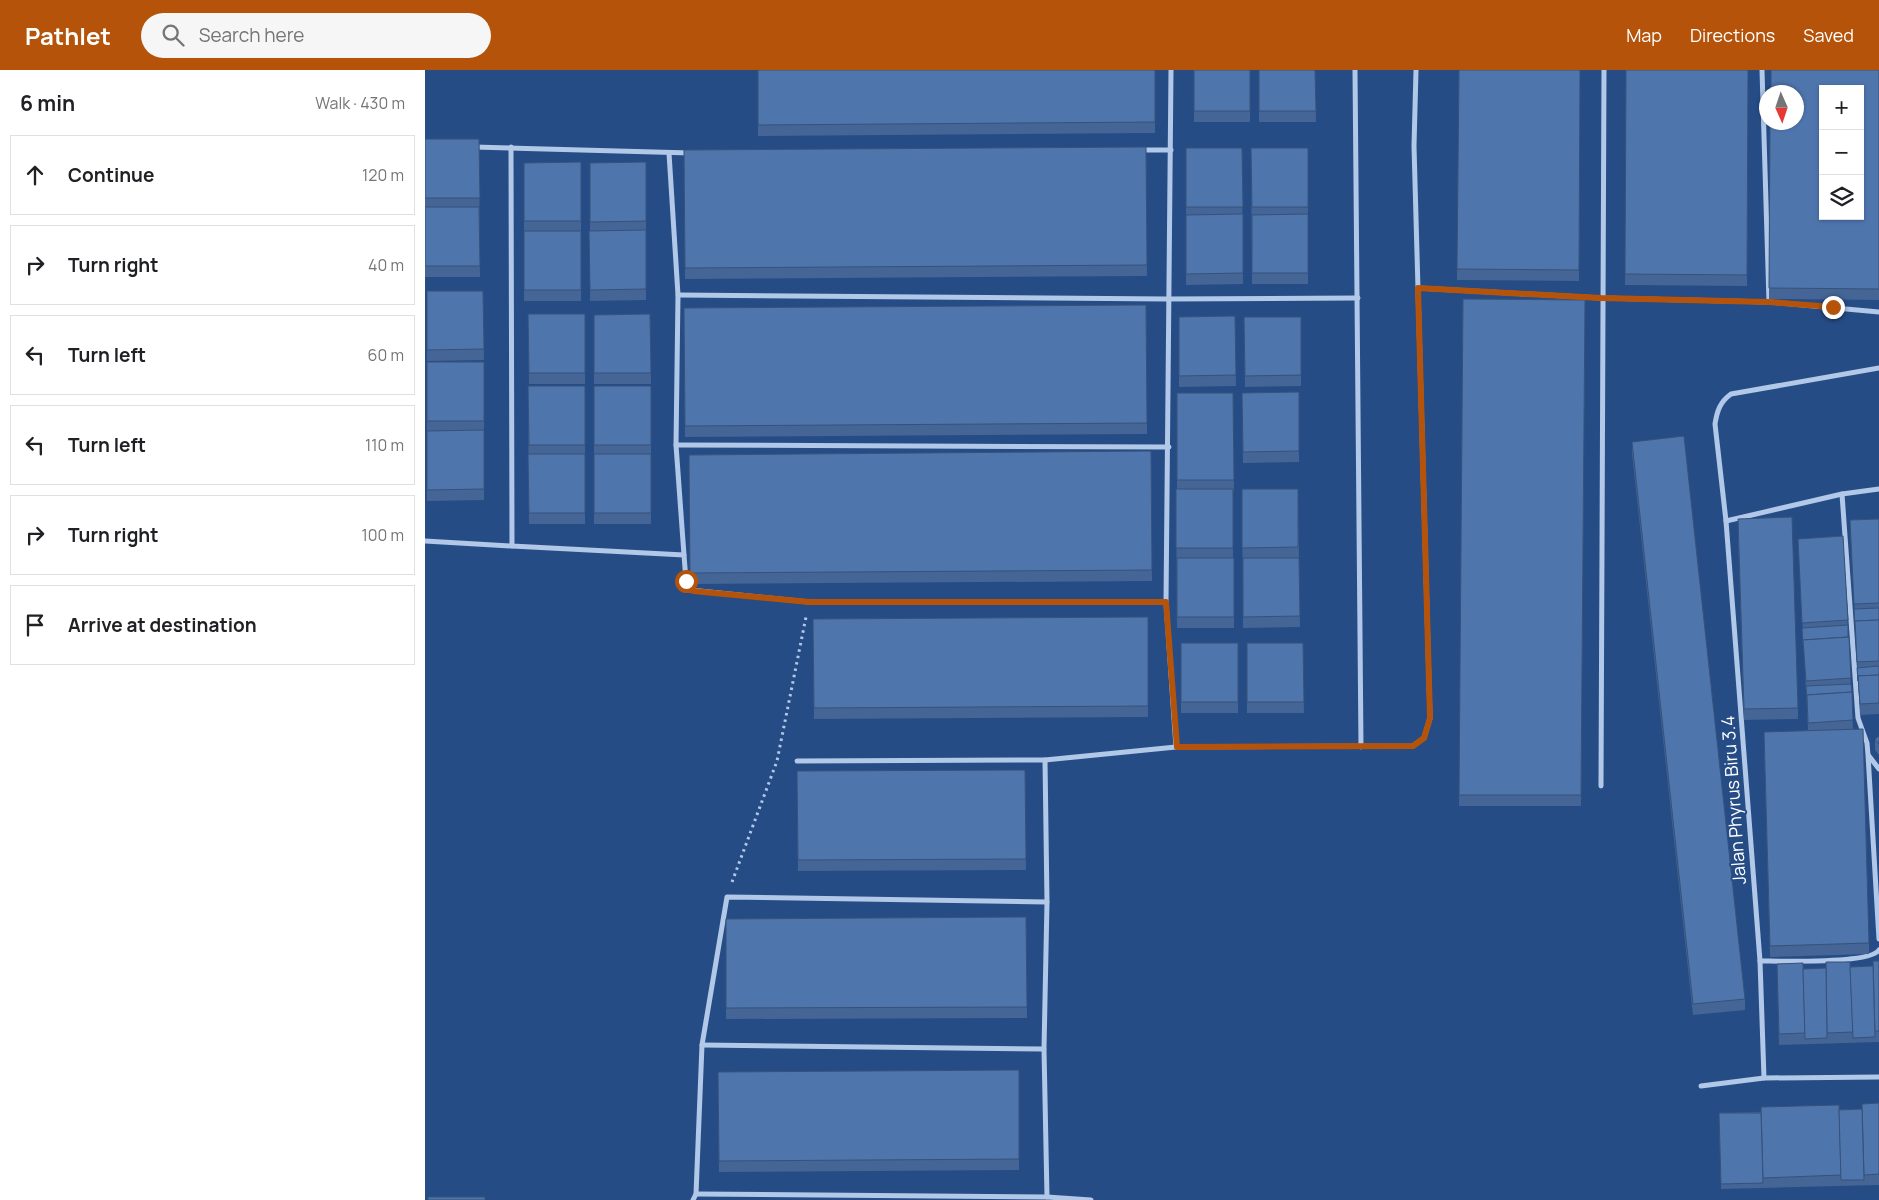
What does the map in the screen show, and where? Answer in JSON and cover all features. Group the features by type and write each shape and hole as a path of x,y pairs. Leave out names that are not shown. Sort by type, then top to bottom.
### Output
{"street":[{"path":"1171,70 1167,300 1169,447 1166,602 1177,747"},
{"path":"1355,70 1361,747"},
{"path":"797,761 1045,760 1177,747 1413,746 1424,738 1430,718 1414,146 1416,70"},
{"path":"1601,786 1601,298 1604,70"},
{"path":"1762,70 1769,302"},
{"path":"511,147 512,546"},
{"path":"463,148 511,147 699,153"},
{"path":"1132,150 1171,150"},
{"path":"669,153 678,296 676,445 687,584 693,591 809,602 1166,602"},
{"path":"1418,288 1601,298 1769,302 1879,312"},
{"path":"678,296 1167,300 1358,298"},
{"name":"Jalan Phyrus Biru 3.4","path":"1764,1078 1760,961 1726,521 1715,424 1716,415 1724,399 1731,394 1879,368"},
{"path":"676,445 1169,447"},
{"path":"1726,521 1842,494 1879,489"},
{"path":"1842,494 1859,718 1869,755 1879,939"},
{"path":"425,541 684,555"},
{"path":"1869,755 1879,769"},
{"path":"1045,760 1047,902 1044,1049 1047,1197"},
{"path":"693,1200 695,1194 702,1045 727,898 1047,902"},
{"path":"1760,961 1847,960 1879,952"},
{"path":"702,1045 1044,1049"},
{"path":"1701,1086 1764,1078 1879,1077"},
{"path":"695,1194 1047,1197 1091,1200"}],"path":[{"path":"727,898 777,761 809,602"}],"building":[{"path":"758,70 1155,70 1155,122 758,125"},
{"path":"1194,70 1250,70 1250,111 1194,111"},
{"path":"1259,70 1315,70 1316,111 1259,111"},
{"path":"1459,70 1580,70 1579,270 1457,269"},
{"path":"1626,70 1748,70 1747,275 1625,274"},
{"path":"1771,70 1879,70 1879,289 1769,288 1770,130 1804,130 1804,85 1771,85"},
{"path":"425,139 479,139 480,198 425,198"},
{"path":"1146,147 1147,265 685,268 684,150"},
{"path":"1186,148 1242,148 1243,207 1186,207"},
{"path":"1251,148 1308,148 1308,207 1252,207"},
{"path":"581,162 581,221 524,221 524,163"},
{"path":"646,162 646,221 590,222 590,163"},
{"path":"425,207 479,207 480,266 425,266"},
{"path":"1243,214 1243,273 1186,274 1186,215"},
{"path":"1308,214 1308,273 1252,273 1252,215"},
{"path":"646,230 646,289 590,290 589,231"},
{"path":"524,231 581,231 581,290 524,290"},
{"path":"427,291 483,291 484,349 427,350"},
{"path":"1463,299 1585,300 1581,795 1459,795"},
{"path":"1146,305 1147,423 685,426 684,308"},
{"path":"528,314 585,314 585,373 529,373"},
{"path":"650,314 651,373 594,373 594,315"},
{"path":"1235,316 1236,375 1179,376 1179,317"},
{"path":"1244,317 1301,317 1301,375 1245,376"},
{"path":"427,362 484,362 484,421 427,421"},
{"path":"528,386 585,386 585,445 529,445"},
{"path":"594,386 651,386 651,445 594,445"},
{"path":"1299,392 1299,451 1243,452 1242,393"},
{"path":"1177,393 1233,393 1234,480 1177,480"},
{"path":"484,430 484,489 427,490 427,431"},
{"path":"1684,436 1745,999 1693,1004 1632,442"},
{"path":"1151,451 1152,570 690,573 689,455"},
{"path":"528,454 585,454 585,513 529,513"},
{"path":"594,454 651,454 651,513 594,513"},
{"path":"1176,489 1233,489 1233,548 1176,548"},
{"path":"1242,489 1298,489 1298,547 1242,548"},
{"path":"1792,517 1798,708 1744,709 1738,519"},
{"path":"1879,519 1879,603 1854,604 1850,520"},
{"path":"1843,536 1848,620 1802,623 1798,539"},
{"path":"1177,558 1234,558 1234,617 1177,617"},
{"path":"1243,558 1299,558 1300,616 1243,617"},
{"path":"1879,608 1879,620 1855,621 1855,626 1854,609"},
{"path":"1148,617 1148,706 814,708 813,619"},
{"path":"1879,620 1879,661 1857,662 1855,621"},
{"path":"1848,625 1848,637 1803,640 1803,645 1802,628"},
{"path":"1849,637 1851,678 1806,681 1803,640"},
{"path":"1181,643 1238,643 1238,702 1181,702"},
{"path":"1247,643 1303,643 1304,702 1247,702"},
{"path":"1879,666 1879,675 1858,676 1858,681 1857,668"},
{"path":"1879,675 1879,703 1860,704 1858,676"},
{"path":"1851,684 1852,692 1807,695 1807,700 1806,686"},
{"path":"1852,692 1853,720 1808,723 1807,695"},
{"path":"1863,729 1869,943 1770,946 1764,732"},
{"path":"1879,736 1879,744 1875,739"},
{"path":"1025,770 1026,859 798,860 797,771"},
{"path":"1026,917 1027,1007 726,1008 726,919"},
{"path":"1873,961 1879,961 1879,1031 1875,1031"},
{"path":"1826,962 1850,962 1853,1032 1827,1033"},
{"path":"1803,963 1805,1033 1779,1034 1777,964"},
{"path":"1873,966 1875,1037 1853,1038 1850,967"},
{"path":"1826,968 1827,1038 1805,1039 1803,969"},
{"path":"1019,1070 1019,1159 719,1161 718,1072"},
{"path":"1879,1103 1879,1174 1864,1175 1862,1104"},
{"path":"1839,1105 1841,1175 1763,1178 1761,1107"},
{"path":"1862,1109 1864,1180 1841,1180 1839,1110"},
{"path":"1719,1113 1761,1113 1763,1183 1721,1184"},
{"path":"428,1197 485,1197 485,1200 428,1200"}],"route":[{"path":"686,581 690,590 693,591 809,602 1166,602 1177,747 1413,746 1424,738 1430,718 1418,288 1601,298 1769,302 1833,307"}]}
